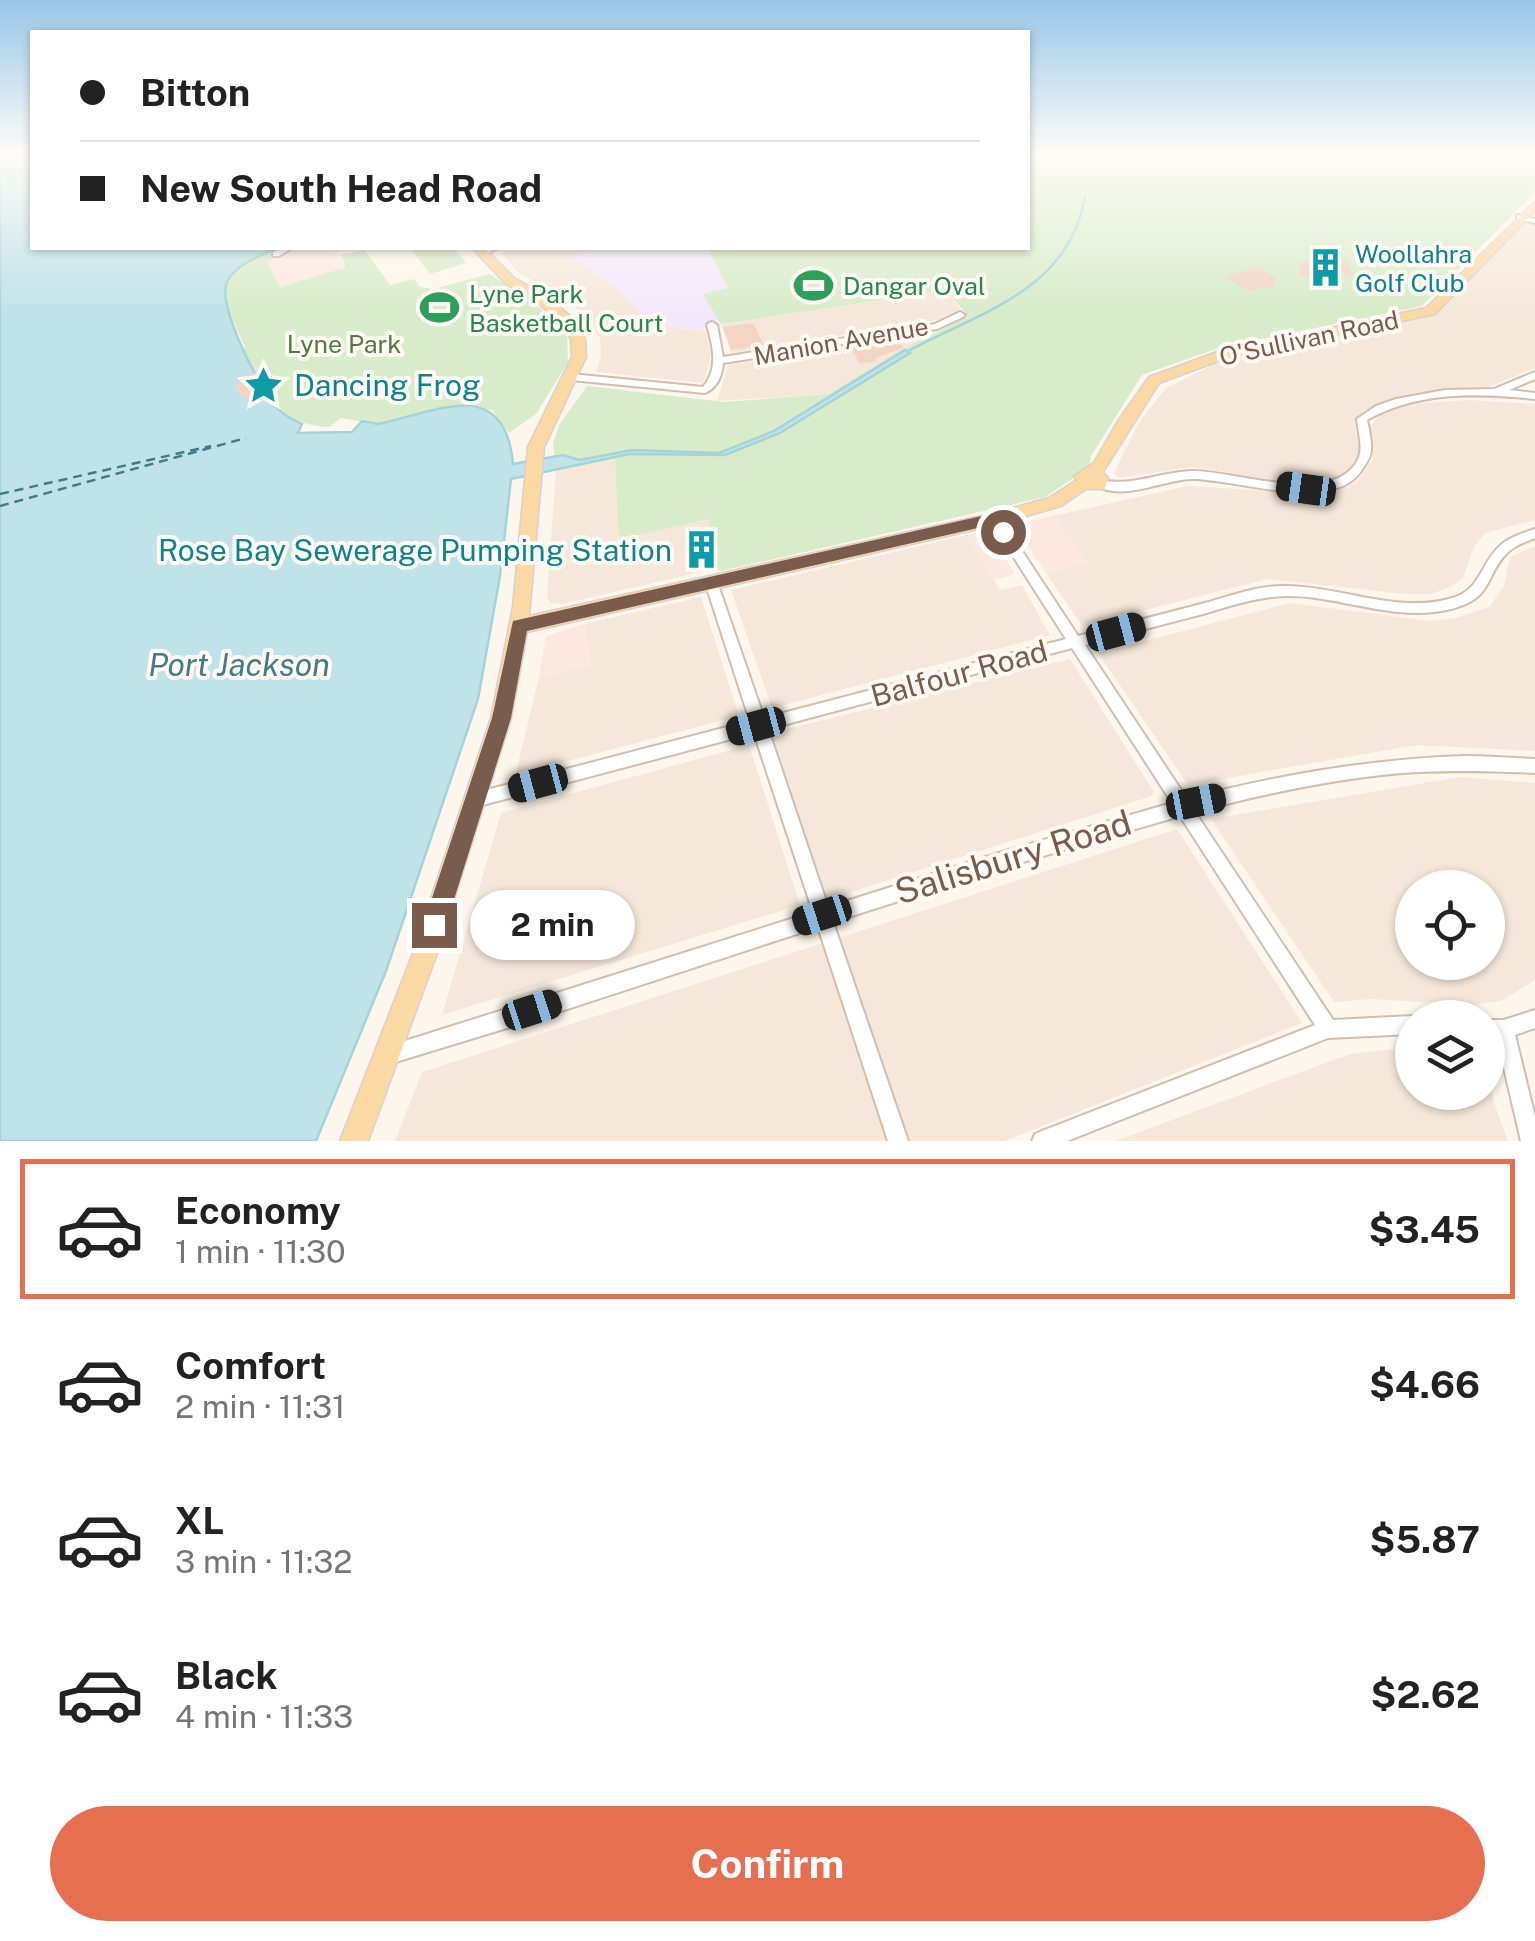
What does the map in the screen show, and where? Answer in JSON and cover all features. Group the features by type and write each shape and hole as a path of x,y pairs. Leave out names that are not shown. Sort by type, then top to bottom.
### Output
{"main road":[{"name":"O'Sullivan Road","path":"520,626 1055,502 1092,480 1125,421 1154,380 1223,355 1430,311 1527,219"},
{"path":"354,1141 390,1055 510,684 520,626 534,467 544,424 571,377 580,348 573,329 552,306 502,274 485,250"}],"street":[{"path":"276,254 284,250"},
{"name":"Manion Avenue","path":"720,361 937,326 960,315"},
{"path":"571,377 707,390 720,361 712,326"},
{"path":"1492,394 1535,375"},
{"path":"1092,480 1116,489 1194,475 1306,489 1331,487 1350,479 1366,456 1362,419 1377,408 1426,396 1535,396"},
{"path":"995,518 1328,1029"},
{"name":"Balfour Road","path":"475,800 1274,591 1415,607 1451,604 1479,590 1496,553 1504,546 1535,534"},
{"path":"711,582 756,726 898,1141"},
{"name":"Salisbury Road","path":"390,1055 822,915 1182,805 1420,763 1535,766"},
{"path":"1505,1027 1535,1019"},
{"path":"1042,1141 1328,1029 1395,1026"},
{"path":"1505,1057 1532,1141"}],"shaded area":[{"path":"1523,219 1535,223 1535,368 1482,390 1420,394 1364,410 1355,421 1359,453 1346,475 1321,484 1298,484 1193,467 1118,478 1114,473 1138,424 1166,388 1229,357 1434,314"},
{"path":"294,250 334,250 347,267 279,287 266,261"},
{"path":"593,250 572,257 619,290 651,325 705,331 711,356 703,383 596,372 601,356 600,338 573,303 519,273 502,253"},
{"path":"593,250 871,250 905,296 704,327 705,331 651,325 619,290 571,257"},
{"path":"946,290 961,310 943,319 731,353 721,324"},
{"path":"910,335 922,339 828,394 717,401 728,365"},
{"path":"1470,400 1535,404 1535,520 1485,533 1474,547 1463,578 1450,587 1431,594 1406,594 1268,579 1082,626 1046,573 1087,563 1053,516 1187,486 1307,493 1337,490 1357,482 1373,459 1369,427 1384,411 1418,403"},
{"path":"615,459 620,538 710,519 714,569 562,604 550,603 547,596 556,471"},
{"path":"1053,516 1087,563 1046,573 1014,525"},
{"path":"986,531 1015,574 994,580 967,535"},
{"path":"967,535 1000,590 1022,585 1050,635 772,708 731,590"},
{"path":"1535,546 1535,751 1416,745 1188,785 1098,653 1290,603 1431,621 1456,618 1489,607 1504,586 1510,557"},
{"path":"701,597 739,716 516,772 539,677 591,665 584,624"},
{"path":"584,624 591,665 539,677 546,636"},
{"path":"1070,659 1154,792 1152,796 826,900 767,734"},
{"path":"749,745 800,905 442,1015 501,813"},
{"path":"1460,777 1535,783 1535,980 1503,1000 1334,1002 1211,819"},
{"path":"1177,829 1302,1023 1004,1141 395,1141 422,1072"},
{"path":"1395,1049 1395,1110 1497,1110 1508,1141 1115,1141 1350,1054"}],"green space":[{"name":"Woollahra Golf Club","path":"1030,206 1521,206 1422,306 1219,348 1142,375 1091,456 1089,468 1045,497 721,571 714,569 709,519 619,539 615,459 556,471 553,444 559,425 587,386 724,402 828,394 899,351 968,316 946,290 721,324 703,294 728,288 709,250 1030,250"},
{"name":"Lyne Park","path":"273,250 294,250 267,261 280,287 346,267 340,255 365,250 390,285 414,279 420,287 433,289 490,274 540,308 567,333 568,362 536,414 509,433 492,410 467,406 377,424 341,418 329,427 312,425 276,404 244,355 245,347 230,311 227,286 241,267"},
{"path":"412,250 456,250 466,263 430,274"}],"water":[{"name":"Port Jackson","path":"0,206 30,206 30,250 273,250 236,270 225,293 233,326 251,366 276,407 302,424 298,433 352,432 362,421 378,424 445,407 465,406 483,409 497,418 507,436 513,464 563,455 580,460 632,450 719,453 774,431 905,350 910,353 780,433 725,455 629,454 511,479 500,576 478,699 386,971 316,1141 0,1141"}],"building":[{"name":"Woollahra Golf Club","path":"1315,252 1345,259 1357,281 1326,269 1323,282 1299,275 1302,260 1320,260"},
{"path":"1259,267 1279,280 1273,281 1276,286 1249,291 1223,277"},
{"path":"753,323 764,345 731,350 723,327"},
{"path":"899,340 903,348 875,358 877,361 860,364 851,348"},
{"path":"263,372 250,387 264,390 256,399 242,397 236,389 242,375"}],"waterway":[{"path":"908,351 992,309 1041,276 1061,255 1076,229 1082,206"}],"ferry route":[{"path":"0,506 246,438"},
{"path":"0,494 211,446"}],"place":[{"name":"Woollahra Golf Club","path":"1325,268"},
{"name":"Dangar Oval","path":"813,286"},
{"name":"Lyne Park Basketball Court","path":"439,308"},
{"name":"Dancing Frog","path":"264,385"},
{"name":"Rose Bay Sewerage Pumping Station","path":"702,550"}],"route":[{"path":"434,925 501,718 520,626 995,518 1003,532"}]}
